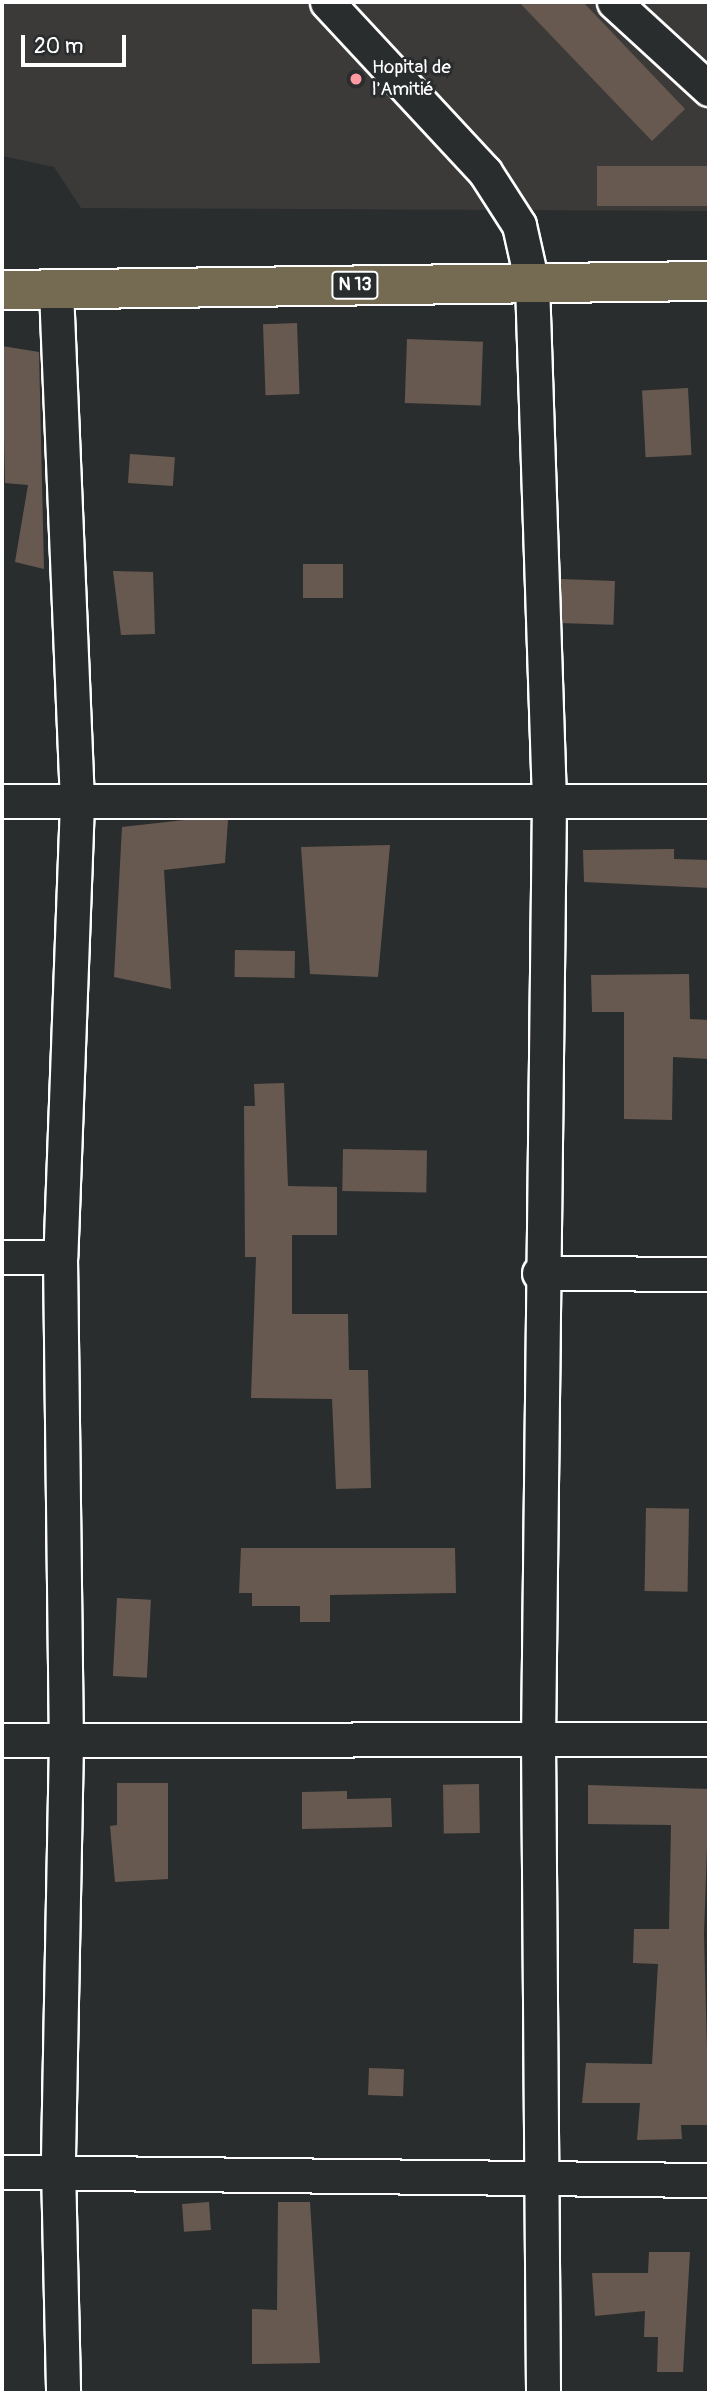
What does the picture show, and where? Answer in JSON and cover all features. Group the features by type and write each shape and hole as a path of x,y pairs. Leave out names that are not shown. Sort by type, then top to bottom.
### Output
{"main road":[{"name":"N 13","path":"2,290 709,281"}],"street":[{"path":"327,2 485,172 519,225 532,283 549,801 539,1273 538,1739 543,2393"},
{"path":"614,2 709,89"},
{"path":"56,289 77,802 60,1257 66,1741 58,2168 63,2393"},
{"path":"2,801 709,801"},
{"path":"2,1257 60,1257"},
{"path":"539,1273 709,1274"},
{"path":"2,1740 709,1739"},
{"path":"2,2172 58,2168 543,2174 709,2180"}],"shaded area":[{"name":"Hopital de l'Amitié","path":"2,2 709,2 709,211 81,208 54,167 2,156"}],"building":[{"path":"519,2 583,2 685,109 652,141"},
{"path":"597,166 709,166 709,206 597,206"},
{"path":"297,323 299,394 265,395 263,324"},
{"path":"407,339 483,342 481,406 405,403"},
{"path":"2,346 39,352 44,569 15,562 28,485 5,483"},
{"path":"688,388 692,455 646,457 642,390"},
{"path":"130,454 175,457 173,486 128,483"},
{"path":"303,564 343,564 343,598 303,598"},
{"path":"113,571 153,572 155,634 121,635"},
{"path":"561,579 615,581 613,625 559,623"},
{"path":"184,820 228,820 225,863 164,870 171,989 114,977 122,827"},
{"path":"390,845 378,977 310,974 301,847"},
{"path":"674,849 674,859 709,860 709,888 584,882 583,850"},
{"path":"235,950 295,951 295,978 235,977"},
{"path":"689,974 690,1019 709,1020 709,1059 673,1057 672,1120 624,1119 624,1012 592,1012 591,975"},
{"path":"284,1083 288,1186 337,1187 337,1235 292,1235 292,1314 348,1314 349,1370 368,1370 371,1488 336,1489 332,1399 251,1398 256,1257 245,1257 244,1106 255,1106 254,1084"},
{"path":"343,1149 427,1150 426,1192 342,1191"},
{"path":"646,1508 689,1509 688,1592 645,1591"},
{"path":"241,1548 455,1548 456,1593 330,1595 330,1622 300,1622 300,1606 252,1606 252,1593 239,1593"},
{"path":"117,1598 151,1600 147,1678 113,1676"},
{"path":"117,1783 168,1783 168,1879 115,1882 110,1826 117,1825"},
{"path":"479,1784 480,1833 444,1834 443,1785"},
{"path":"588,1785 709,1789 704,1934 709,2125 681,2125 682,2139 637,2140 640,2103 582,2103 586,2063 652,2064 658,1964 633,1963 634,1929 669,1929 671,1825 588,1824"},
{"path":"347,1791 347,1799 391,1798 392,1827 302,1829 302,1792"},
{"path":"369,2068 404,2069 403,2096 368,2095"},
{"path":"209,2202 211,2230 184,2232 182,2204"},
{"path":"278,2202 310,2202 320,2363 252,2364 252,2309 277,2310"},
{"path":"649,2252 690,2252 683,2372 657,2372 658,2337 644,2337 645,2311 595,2316 592,2273 648,2273"}],"place":[{"name":"Hopital de l'Amitié","path":"356,79"}]}
